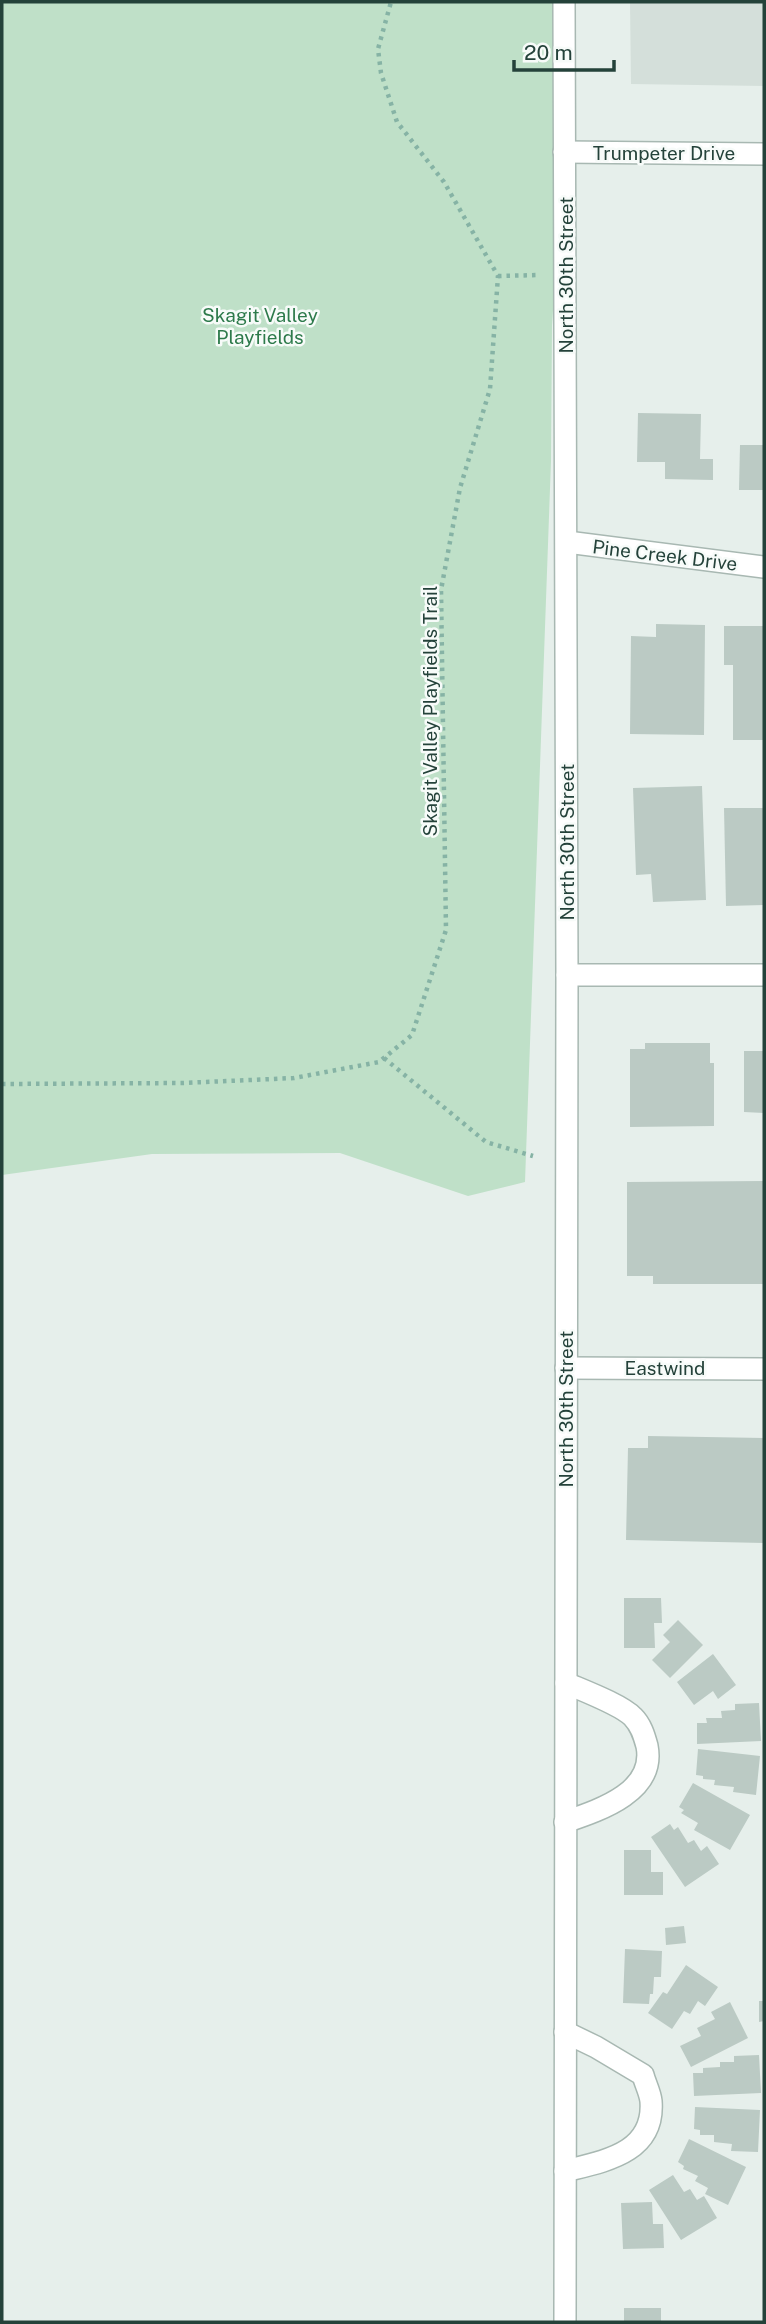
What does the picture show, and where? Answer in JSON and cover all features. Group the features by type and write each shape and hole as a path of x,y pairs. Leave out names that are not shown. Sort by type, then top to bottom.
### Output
{"street":[{"name":"North 30th Street","path":"564,2 567,542 565,2322"},
{"name":"Trumpeter Drive","path":"564,152 764,154"},
{"name":"Pine Creek Drive","path":"567,542 764,567"},
{"path":"567,975 764,975"},
{"name":"Eastwind","path":"566,1368 764,1369"},
{"path":"565,1822 597,1811 636,1786 647,1770 648,1751 644,1732 633,1716 566,1683"},
{"path":"565,2032 643,2075 651,2099 649,2127 631,2150 565,2171"}],"path":[{"path":"391,2 378,49 382,73 397,122 444,182 498,276 566,275"},
{"name":"Skagit Valley Playfields Trail","path":"2,1084 183,1083 294,1078 379,1062 412,1035 446,930 442,590 460,488 490,389 498,276"},
{"path":"384,1058 486,1142 533,1156"}],"shaded area":[{"path":"630,2 764,2 764,86 631,84"}],"green space":[{"name":"Skagit Valley Playfields","path":"2,2 558,2 564,152 552,325 551,461 525,1182 468,1196 340,1153 152,1154 2,1175"}],"building":[{"path":"638,413 701,414 700,459 713,459 713,480 665,479 665,462 637,462"},
{"path":"740,445 764,445 764,490 739,490"},
{"path":"656,624 705,625 704,735 630,734 631,636 656,637"},
{"path":"724,626 764,626 764,740 733,740 733,665 724,665"},
{"path":"702,786 706,900 653,902 651,874 636,875 633,788"},
{"path":"724,808 764,808 764,905 726,906"},
{"path":"645,1043 710,1043 710,1063 714,1063 714,1126 630,1127 630,1049 645,1049"},
{"path":"744,1051 764,1051 764,1113 744,1112"},
{"path":"764,1181 764,1284 653,1284 653,1276 627,1276 627,1182"},
{"path":"648,1436 764,1438 764,1543 626,1540 628,1448 648,1448"},
{"path":"624,1598 661,1598 662,1623 654,1623 655,1648 624,1648"},
{"path":"678,1620 703,1645 670,1678 652,1660 670,1642 663,1635"},
{"path":"713,1654 736,1685 718,1699 713,1691 694,1705 677,1682"},
{"path":"759,1703 761,1741 697,1744 697,1723 707,1723 706,1718 722,1718 721,1711 735,1710 735,1704"},
{"path":"698,1749 760,1756 756,1795 733,1792 734,1787 714,1785 715,1780 696,1775"},
{"path":"693,1783 750,1815 730,1850 694,1830 698,1823 681,1813 684,1810 679,1807"},
{"path":"670,1824 674,1830 678,1827 688,1843 694,1840 701,1851 707,1846 719,1864 685,1887 651,1837"},
{"path":"624,1850 651,1850 651,1872 663,1872 663,1895 624,1895"},
{"path":"684,1926 686,1943 666,1945 665,1928"},
{"path":"625,1949 662,1951 661,1977 654,1977 653,1994 650,1994 649,2004 623,2003"},
{"path":"686,1965 718,1987 705,2006 698,2001 690,2014 684,2011 672,2029 648,2013 663,1992 667,1994"},
{"path":"759,2001 764,2001 764,2021 759,2022"},
{"path":"730,2002 748,2038 691,2067 680,2046 701,2036 697,2028 715,2019 711,2012"},
{"path":"759,2055 761,2093 694,2096 693,2073 703,2073 703,2068 720,2067 720,2062 734,2062 734,2056"},
{"path":"695,2107 760,2110 758,2152 731,2151 732,2144 714,2142 714,2135 700,2135 700,2130 694,2129"},
{"path":"689,2139 746,2167 728,2205 705,2194 708,2188 695,2181 698,2176 683,2169 684,2166 678,2162"},
{"path":"673,2175 684,2192 690,2189 697,2200 704,2196 717,2218 681,2240 649,2190"},
{"path":"652,2202 653,2224 663,2224 664,2248 623,2249 621,2203"},
{"path":"624,2308 661,2308 661,2322 624,2322"}]}
